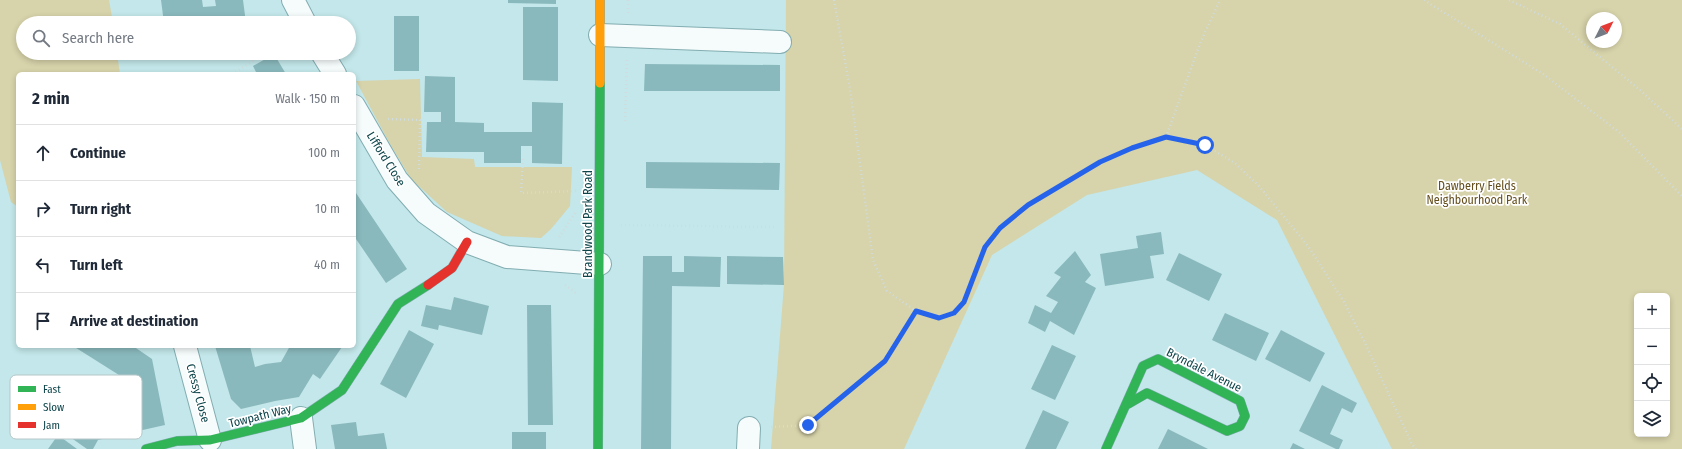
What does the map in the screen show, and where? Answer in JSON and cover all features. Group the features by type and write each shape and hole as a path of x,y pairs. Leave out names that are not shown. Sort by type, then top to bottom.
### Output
{"street":[{"path":"293,0 301,16"},
{"name":"Brandwood Park Road","path":"598,449 600,0"},
{"path":"600,35 780,42"},
{"path":"326,60 334,72"},
{"name":"Lifford Close","path":"358,113 397,180 418,205 426,214 467,242 507,257 554,262 600,264"},
{"name":"Towpath Way","path":"146,449 177,441 210,440 301,418 342,390 398,304 452,268 467,242"},
{"name":"Cressy Close","path":"186,348 210,440"},
{"name":"Bryndale Avenue","path":"1106,449 1128,404 1143,366 1158,359 1240,401 1245,416 1240,426 1227,432 1147,393 1128,404"},
{"path":"301,418 305,449"}],"path":[{"path":"834,0 850,89 873,260 887,291 916,311 939,318 954,313 964,302 985,247 1000,228 1028,205 1100,162 1132,148 1166,137 1205,145 1235,163 1259,186 1308,246 1343,300 1365,343 1412,444 1416,449"},
{"path":"1166,137 1201,41 1220,0"},
{"path":"1424,0 1543,74 1619,132 1682,196"},
{"path":"1509,0 1560,24 1640,90 1682,129"},
{"path":"235,72 255,60"},
{"path":"358,113 420,120 418,205"},
{"path":"523,159 521,192 577,191"},
{"path":"577,184 577,198"},
{"path":"576,300 576,293 556,279 554,262 559,235 577,210"},
{"path":"621,225 777,227"},
{"path":"749,439 808,425 885,361 916,311"}],"green space":[{"path":"0,0 109,0 112,16 16,16 16,60 118,60 120,72 16,72 16,206 11,202 0,160"},
{"name":"Dawberry Fields Neighbourhood Park","path":"786,0 1682,0 1682,449 1392,449 1277,220 1197,170 1087,195 992,255 904,449 771,449 784,285"},
{"path":"420,79 422,157 474,159 475,167 572,167 570,206 551,229 541,238 502,236 447,212 411,179 356,81"}],"building":[{"path":"161,0 202,0 203,7 216,6 215,0 243,0 245,16 163,16"},
{"path":"508,0 556,0 556,4 508,3"},
{"path":"523,7 558,7 558,81 523,80"},
{"path":"394,16 419,16 419,71 394,71"},
{"path":"264,60 278,60 285,72 256,72 253,66"},
{"path":"645,64 780,65 780,91 644,91"},
{"path":"425,76 455,77 455,122 484,123 484,132 532,132 532,102 563,103 562,164 532,163 532,146 521,146 521,163 484,163 484,152 426,152 427,122 441,122 441,112 424,112"},
{"path":"646,162 780,163 779,190 646,188"},
{"path":"356,193 407,269 386,283 356,239"},
{"path":"1161,232 1164,254 1150,256 1154,278 1105,286 1100,254 1138,248 1136,236"},
{"path":"1075,251 1091,275 1085,282 1096,288 1074,335 1050,321 1045,332 1028,323 1035,305 1051,313 1058,302 1046,296 1061,277 1054,273"},
{"path":"1179,253 1222,274 1209,301 1166,280"},
{"path":"643,256 672,256 672,272 684,272 684,256 721,257 720,287 672,286 671,449 641,449"},
{"path":"727,256 783,257 784,285 727,284"},
{"path":"454,297 489,306 482,335 439,325 438,330 421,326 426,305 451,310"},
{"path":"527,305 551,305 553,425 528,425"},
{"path":"1225,313 1269,333 1256,361 1212,340"},
{"path":"409,330 434,344 406,398 380,384"},
{"path":"1281,330 1325,353 1310,382 1265,359"},
{"path":"1052,345 1076,356 1055,400 1031,389"},
{"path":"76,348 136,348 152,359 165,425 142,430 142,375 119,375"},
{"path":"216,348 250,348 255,367 281,362 289,348 341,348 320,379 313,374 299,397 241,409 231,399"},
{"path":"1322,385 1357,403 1352,413 1342,408 1330,434 1343,440 1339,449 1336,449 1299,431"},
{"path":"1043,410 1069,422 1056,449 1025,449"},
{"path":"356,422 358,436 384,433 387,449 335,449 331,425"},
{"path":"1168,429 1208,449 1158,449"},
{"path":"512,432 546,432 546,449 512,449"},
{"path":"55,439 63,439 77,449 48,449"},
{"path":"73,439 102,439 98,440 93,449 87,449"},
{"path":"1293,443 1305,449 1290,449"}],"traffic: fast":[{"path":"598,449 600,83"},
{"path":"146,449 177,441 210,440 301,418 342,390 398,304 428,285"},
{"path":"1106,449 1143,366 1158,359 1240,401 1245,416 1240,426 1227,431 1147,393 1128,404"}],"traffic: slow":[{"path":"600,0 600,83"}],"traffic: jam":[{"path":"428,285 452,268 467,242"}],"route":[{"path":"808,425 885,361 916,311 939,318 954,313 964,302 985,247 1000,228 1028,205 1100,162 1132,148 1166,137 1205,145"}]}
